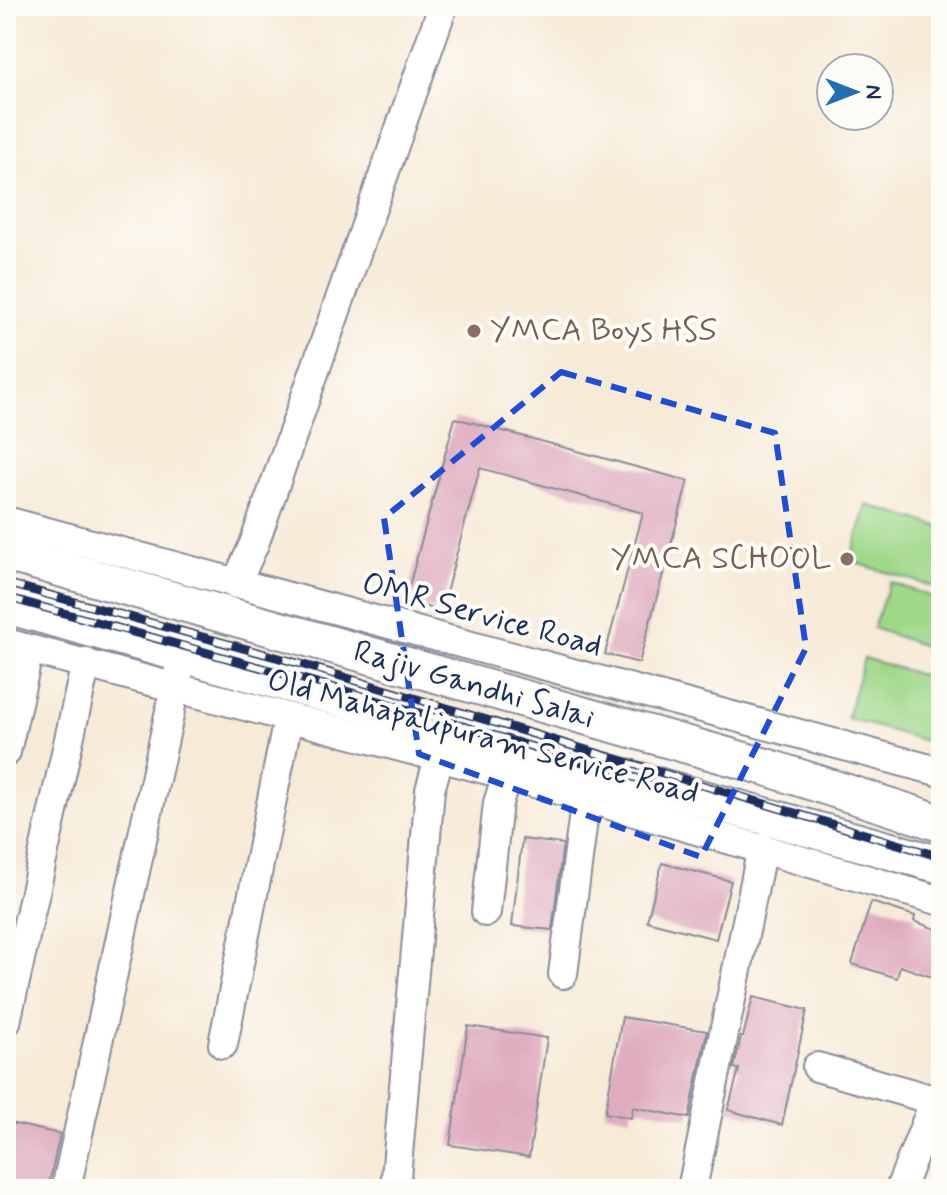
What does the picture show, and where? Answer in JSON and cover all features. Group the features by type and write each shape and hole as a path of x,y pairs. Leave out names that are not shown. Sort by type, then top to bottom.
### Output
{"main road":[{"name":"Rajiv Gandhi Salai","path":"6,553 751,763 941,823"},
{"name":"Rajiv Gandhi Salai","path":"6,605 941,865"},
{"path":"343,698 357,652"}],"street":[{"path":"236,584 254,544 443,6"},
{"name":"OMR Service Road","path":"6,521 941,772"},
{"path":"6,752 18,647"},
{"name":"Old Mahapalipuram Service Road","path":"18,647 507,775 941,901"},
{"path":"66,1189 183,654"},
{"path":"6,1022 86,663"},
{"path":"223,1044 288,719"},
{"path":"395,1189 430,790 439,758"},
{"path":"486,912 498,803 507,775"},
{"path":"563,974 588,800"},
{"path":"692,1189 762,848"},
{"path":"817,1067 938,1101 900,1189"}],"highlighted area":[{"path":"561,372 775,433 806,648 701,857 419,754 384,518"}],"green space":[{"path":"867,505 941,527 941,589 850,561"},
{"path":"890,582 941,600 941,652 873,628"},
{"path":"864,658 941,681 941,726 936,744 847,718"}],"building":[{"path":"455,418 688,481 639,663 605,654 643,513 480,468 441,611 405,601"},
{"path":"522,839 563,844 552,930 512,926"},
{"path":"662,863 731,881 716,939 647,921"},
{"path":"871,902 915,916 914,921 941,931 941,980 900,966 897,978 852,964"},
{"path":"753,997 807,1010 782,1125 728,1110 739,1069 734,1068"},
{"path":"622,1017 707,1031 689,1118 633,1107 631,1118 605,1113"},
{"path":"468,1026 547,1038 529,1157 450,1145"},
{"path":"6,1122 60,1134 48,1189 6,1189"}],"railway":[{"path":"6,583 294,662 941,857"},
{"path":"6,597 346,691 653,783"}],"place":[{"name":"YMCA Boys HSS","path":"474,331"},
{"name":"YMCA SCHOOL","path":"847,559"}]}
